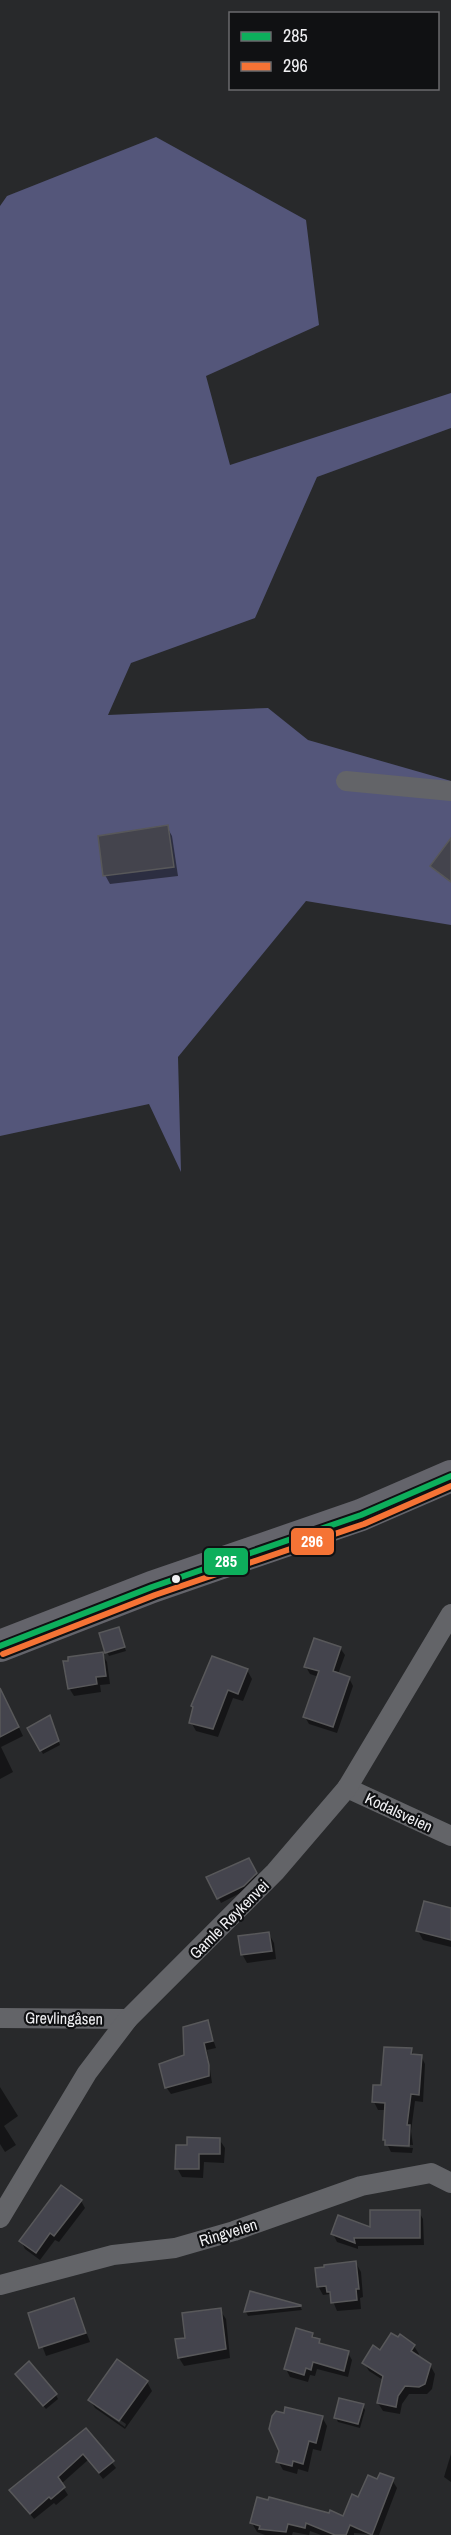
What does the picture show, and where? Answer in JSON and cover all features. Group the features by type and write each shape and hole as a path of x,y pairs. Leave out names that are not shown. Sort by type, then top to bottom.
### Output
{"main road":[{"path":"0,1646 137,1592 361,1515 451,1476"}],"street":[{"path":"346,781 451,791"},
{"name":"Gamle Røykenvei","path":"0,2218 87,2073 128,2019 275,1872 347,1788 451,1614"},
{"name":"Kodalsveien","path":"347,1788 451,1836"},
{"name":"Grevlingåsen","path":"0,2018 128,2019"},
{"name":"Ringveien","path":"0,2285 113,2255 175,2247 214,2237 361,2186 430,2173 451,2183"}],"shaded area":[{"path":"156,137 306,220 319,325 206,376 230,465 451,393 451,428 317,477 255,618 131,663 108,715 268,708 308,740 451,781 451,925 306,901 178,1057 181,1172 149,1104 0,1136 0,206 7,196"}],"building":[{"path":"168,825 174,867 103,876 98,836"},
{"path":"451,838 451,882 430,866"},
{"path":"119,1627 125,1647 105,1653 99,1633"},
{"path":"314,1638 341,1647 333,1671 350,1677 333,1727 303,1717 319,1671 304,1667"},
{"path":"103,1652 106,1676 96,1677 97,1684 68,1689 63,1661 68,1661 68,1657"},
{"path":"212,1656 248,1669 238,1694 228,1690 213,1729 189,1723 193,1707 191,1706"},
{"path":"0,1688 19,1727 0,1737"},
{"path":"50,1715 59,1741 40,1751 27,1728"},
{"path":"249,1858 257,1873 244,1886 217,1899 206,1877"},
{"path":"424,1901 451,1908 451,1940 416,1931"},
{"path":"269,1932 272,1951 241,1955 238,1936"},
{"path":"208,2020 213,2041 204,2043 209,2076 165,2088 159,2064 184,2055 183,2027"},
{"path":"384,2047 412,2048 411,2054 422,2055 419,2095 411,2094 407,2125 410,2125 409,2146 385,2145 385,2140 383,2140 385,2103 372,2102 373,2085 381,2085"},
{"path":"187,2137 220,2138 220,2154 199,2154 199,2169 175,2169 176,2145 187,2145"},
{"path":"61,2185 82,2200 54,2236 50,2233 36,2253 19,2241"},
{"path":"370,2210 420,2210 420,2238 354,2238 355,2243 331,2234 338,2215 370,2227"},
{"path":"356,2261 359,2289 356,2289 357,2300 331,2303 330,2292 327,2292 326,2286 317,2287 315,2268"},
{"path":"250,2291 301,2305 301,2306 244,2312"},
{"path":"74,2298 86,2333 39,2348 28,2313"},
{"path":"221,2308 226,2349 178,2358 175,2339 185,2338 182,2313"},
{"path":"296,2328 313,2333 312,2337 320,2339 319,2343 349,2351 344,2371 313,2362 311,2370 306,2368 304,2375 284,2369"},
{"path":"391,2333 398,2337 400,2334 415,2345 411,2351 431,2364 425,2384 419,2387 405,2386 398,2396 396,2407 377,2403 383,2376 362,2363 373,2345 380,2350"},
{"path":"117,2359 148,2381 119,2421 88,2400"},
{"path":"29,2361 57,2394 43,2406 15,2374"},
{"path":"339,2398 364,2404 358,2424 334,2418"},
{"path":"285,2407 323,2416 316,2443 309,2441 303,2464 293,2461 292,2466 276,2462 279,2451 269,2429 272,2416 276,2411 284,2413"},
{"path":"86,2428 114,2461 99,2473 83,2454 58,2477 65,2487 51,2499 49,2497 30,2514 9,2490"},
{"path":"380,2473 394,2478 372,2535 350,2525 346,2535 335,2535 306,2523 305,2528 288,2524 286,2532 259,2529 260,2526 250,2523 257,2497 268,2500 269,2497 329,2513 330,2510 343,2516 352,2494 358,2497 368,2475 377,2479"}],"transit line":[{"name":"285","path":"0,1646 152,1587 361,1515 451,1476"},
{"name":"296","path":"3,1654 155,1595 364,1524 451,1486"}]}
